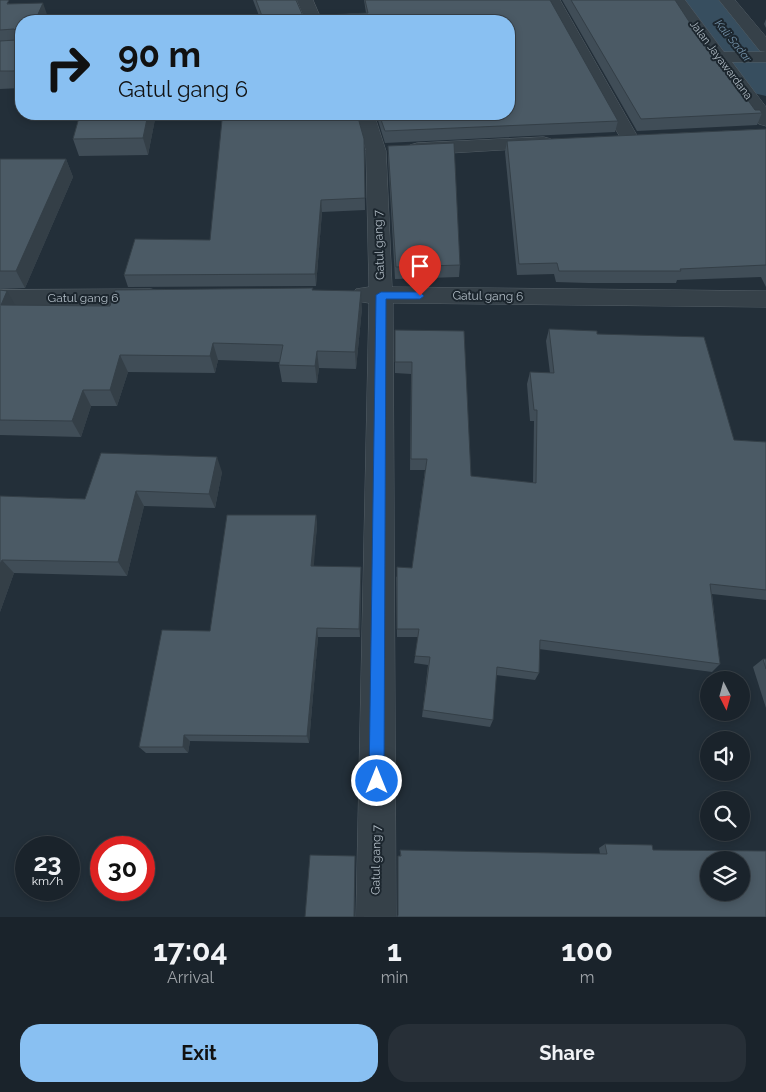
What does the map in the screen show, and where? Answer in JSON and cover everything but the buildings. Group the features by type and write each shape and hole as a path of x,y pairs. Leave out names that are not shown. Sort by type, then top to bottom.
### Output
{"street":[{"path":"304,0 311,15"},
{"path":"552,0 630,139"},
{"name":"Jalan Jayawardana","path":"677,0 726,58 763,128"},
{"path":"726,58 764,54 727,0"},
{"name":"Gatul gang 7","path":"367,120 376,151 381,295 376,917"},
{"path":"611,140 650,138"},
{"path":"376,151 562,142"},
{"name":"Gatul gang 6","path":"342,296 766,299"},
{"name":"Gatul gang 6","path":"0,298 176,297"}],"waterway":[{"name":"Kali Sadar","path":"699,0 759,76 766,82"}],"route":[{"path":"377,781 381,295 420,296"}]}
